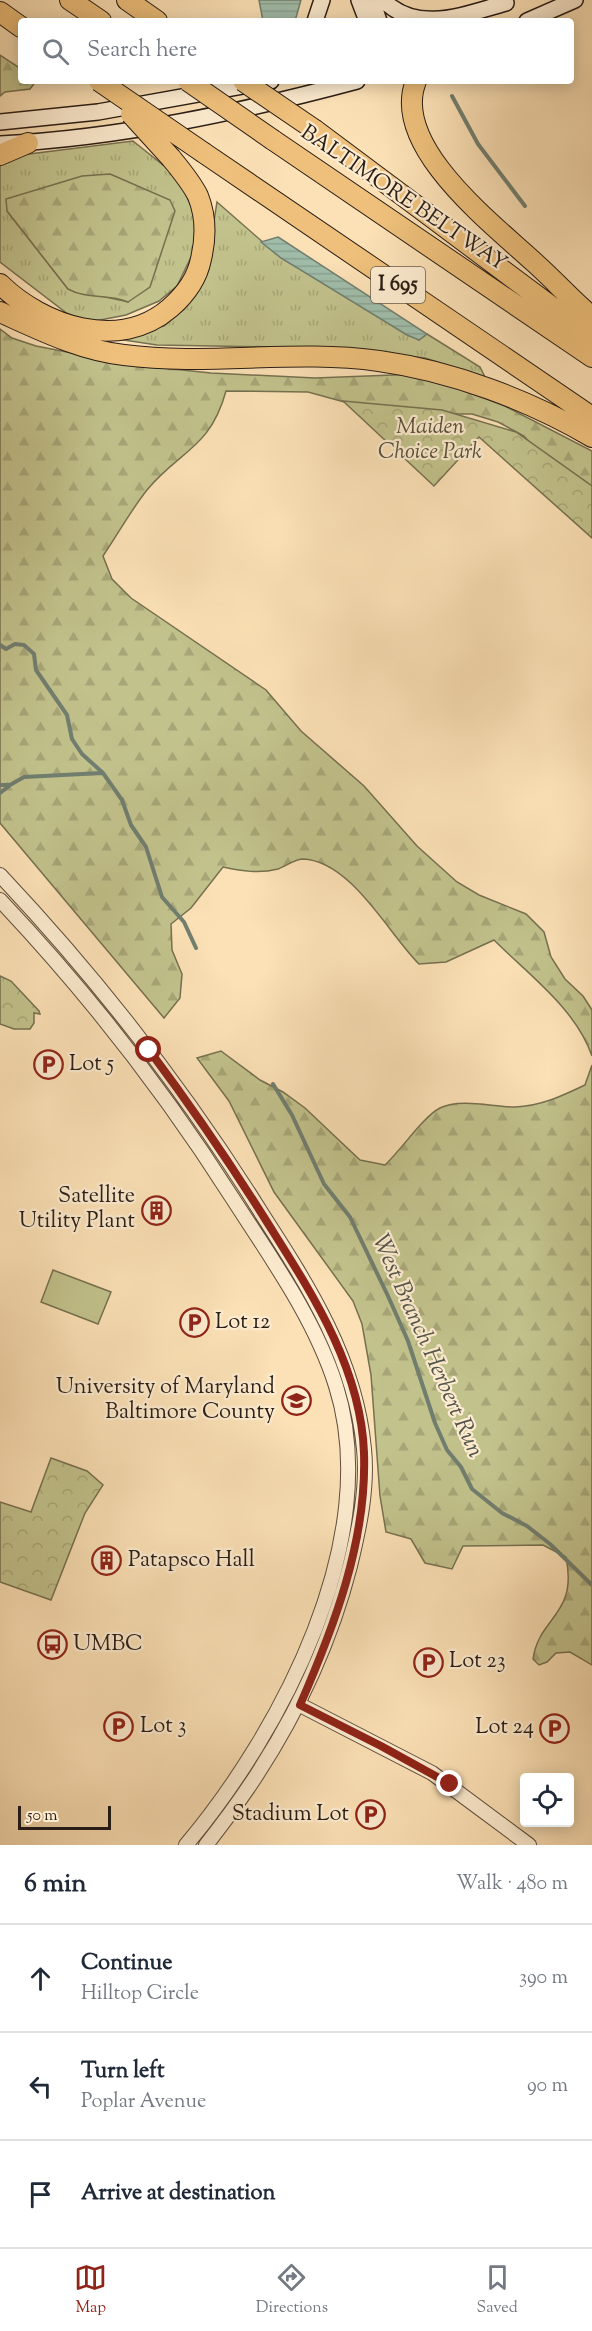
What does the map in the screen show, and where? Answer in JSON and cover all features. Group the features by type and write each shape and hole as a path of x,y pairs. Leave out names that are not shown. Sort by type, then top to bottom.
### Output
{"highway":[{"path":"70,0 97,18"},
{"path":"127,0 153,18"},
{"path":"0,12 18,25"},
{"path":"0,312 45,324 86,329 124,330 145,325 163,314 190,286 199,268 204,249 203,214 198,196 157,139 101,84"},
{"name":"I 695","path":"102,84 592,417"},
{"name":"BALTIMORE BELTWAY","path":"192,84 592,357"},
{"path":"247,84 315,130 592,337"},
{"path":"415,84 411,100 414,124 426,149 444,175 592,317"},
{"path":"0,155 28,143"},
{"path":"0,272 45,324"},
{"path":"0,284 45,324"},
{"path":"0,304 93,349 145,357 328,358 377,360 409,366 536,408 592,437"}],"main road":[{"path":"316,18 322,0"},
{"path":"359,0 366,18"},
{"path":"372,0 379,18"},
{"path":"383,0 399,13 417,18"},
{"path":"533,18 575,0"},
{"path":"452,18 510,2"},
{"path":"472,18 510,2"},
{"path":"172,100 225,84"},
{"path":"0,122 98,112 255,84"},
{"path":"0,144 28,143 184,121 282,101 346,84"}],"street":[{"path":"0,875 132,1028 227,1158 323,1316 352,1381 364,1452 363,1494 357,1537 327,1642 300,1705 262,1770 206,1845"},
{"path":"0,900 119,1037 213,1168 310,1325 337,1387 344,1419 348,1454 347,1496 342,1536 308,1647 285,1699 248,1761 186,1845"},
{"path":"300,1705 432,1773 529,1845"}],"green space":[{"path":"0,55 18,67 18,84 34,84 30,89 5,92 0,96"},
{"path":"133,141 178,177 197,220 195,249 177,286 159,301 126,315 95,321 73,318 0,262 0,163 13,156","holes":["7,211 129,302 68,289"]},
{"path":"110,174 170,200 175,211 150,287 128,302 68,289 7,211 6,199 82,176"},
{"path":"217,202 281,258 419,340 427,334 480,367 485,377 425,358 339,348 157,345 77,333 115,337 164,326 184,309 205,278"},
{"path":"0,329 12,338 36,346 134,365 211,373 315,378 419,374 505,406 592,451 592,510 524,436 498,422 472,414 410,414 359,406 308,392 226,391 212,425 193,447 147,490 103,556 112,579 131,598 266,690 301,731 364,786 417,846 457,882 479,895 526,914 544,932 551,957 565,979 583,996 592,1010 592,1056 585,1039 563,1008 494,940 446,962 419,964 353,885 337,872 320,863 303,859 278,869 257,872 223,867 191,908 171,924 172,950 182,974 180,998 164,1018 0,823"},
{"name":"Maiden Choice Park","path":"343,401 442,410 516,432 592,486 592,538 479,437 434,486"},
{"path":"0,976 11,981 39,1011 40,1014 34,1013 34,1023 30,1029 14,1029 0,1024"},
{"path":"221,1051 260,1080 283,1092 305,1108 360,1160 385,1165 427,1118 440,1108 457,1104 515,1107 543,1102 585,1085 592,1065 592,1665 570,1652 556,1653 547,1662 539,1665 533,1659 542,1633 556,1614 567,1592 566,1557 543,1545 463,1546 452,1569 425,1563 411,1539 386,1532 380,1496 371,1375 362,1324 353,1301 274,1192 229,1101 197,1058"},
{"path":"53,1270 111,1292 98,1324 41,1302"},
{"path":"51,1458 87,1471 103,1485 85,1513 51,1600 0,1582 0,1502 31,1512"}],"shaded area":[{"path":"259,0 301,0 296,18 262,18"},
{"path":"278,237 427,334 419,340 407,335 281,258 261,242"}],"waterway":[{"path":"452,96 478,144 525,206"},
{"name":"West Branch Herbert Run","path":"0,645 6,649 15,644 24,645 34,654 36,670 67,715 72,739 82,754 103,773 122,800 131,825 146,847 162,897 184,922 196,948"},
{"path":"0,785 10,785 24,777 102,773"},
{"path":"0,793 9,786"},
{"name":"West Branch Herbert Run","path":"273,1084 292,1115 324,1184 350,1217 388,1296 408,1341 435,1423 447,1450 461,1467 472,1489 502,1513 527,1526 550,1544 592,1585"}],"place":[{"name":"Lot 5","path":"48,1065"},
{"name":"Satellite Utility Plant","path":"156,1210"},
{"name":"Lot 12","path":"194,1323"},
{"name":"University of Maryland Baltimore County","path":"296,1401"},
{"name":"Patapsco Hall","path":"107,1561"},
{"name":"UMBC","path":"52,1645"},
{"name":"Lot 23","path":"428,1662"},
{"name":"Lot 3","path":"119,1727"},
{"name":"Lot 24","path":"555,1728"},
{"name":"Stadium Lot","path":"370,1815"}],"route":[{"path":"149,1050 227,1158 281,1244 323,1316 352,1381 360,1416 364,1452 363,1494 357,1537 323,1652 300,1705 450,1784"}]}
